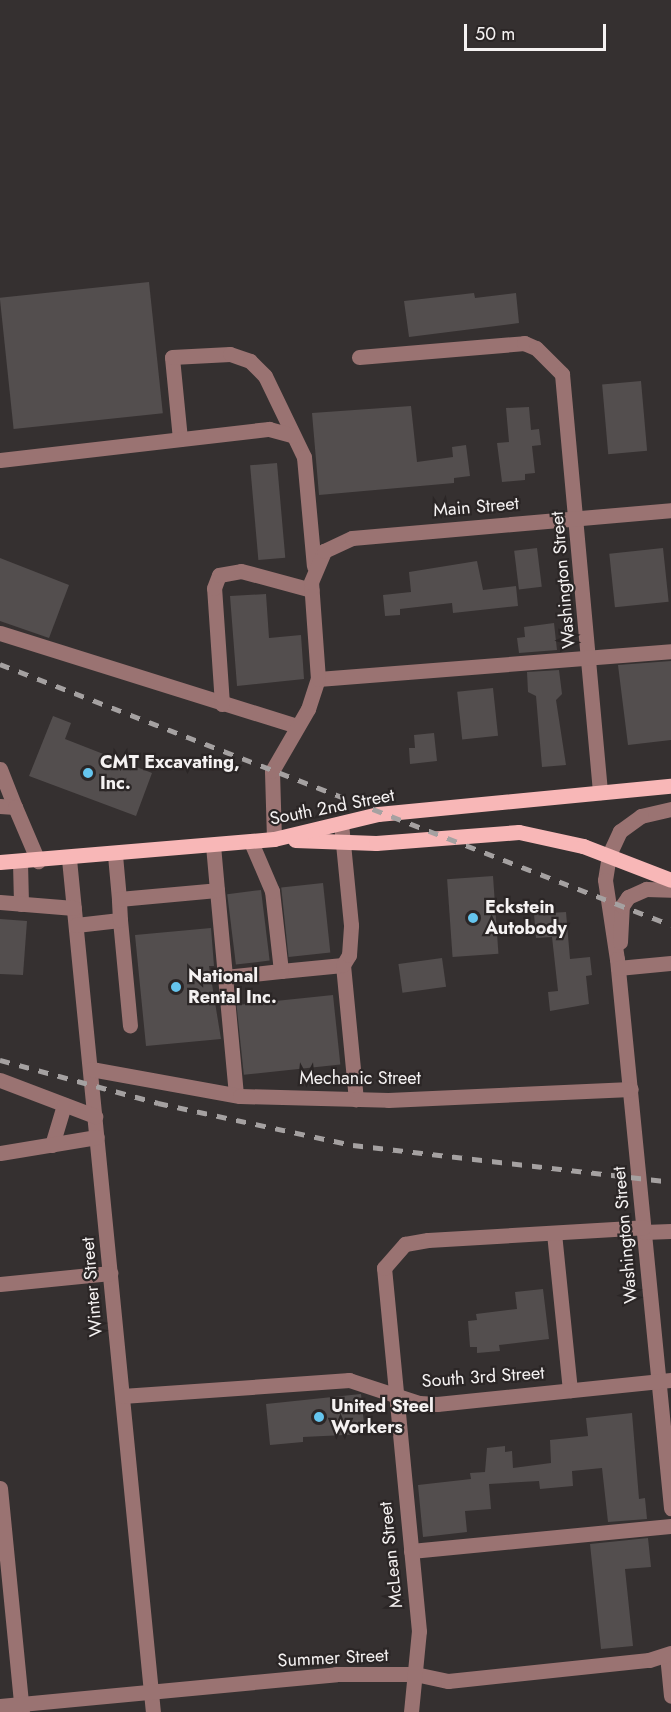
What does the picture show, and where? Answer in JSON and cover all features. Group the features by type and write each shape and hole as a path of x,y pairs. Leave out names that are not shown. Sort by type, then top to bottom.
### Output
{"main road":[{"name":"South 2nd Street","path":"0,862 69,859 251,842 274,839 378,814 671,786"},
{"path":"274,839 343,842 503,831 548,836 609,855 671,880"}],"street":[{"name":"Washington Street","path":"359,357 524,344 536,348 556,366 567,387 600,792"},
{"path":"180,439 172,357 230,354 250,361 265,376 291,435 304,457 314,566 312,590 318,679 308,709 296,726 272,771 274,839"},
{"path":"0,460 269,429 291,435"},
{"name":"Main Street","path":"314,566 324,551 352,538 671,510"},
{"path":"222,704 214,588 219,575 241,571 312,590"},
{"path":"0,633 296,726"},
{"path":"318,679 671,651"},
{"path":"0,769 8,807 38,861"},
{"name":"Washington Street","path":"671,809 634,819 620,831 609,855 605,891 618,964 644,1230 664,1381 671,1508"},
{"path":"341,823 351,926 349,955 343,965 356,1099"},
{"path":"251,842 272,891 281,971"},
{"path":"213,845 236,1095"},
{"path":"116,855 130,1026"},
{"name":"Winter Street","path":"69,859 153,1712"},
{"path":"20,862 21,904"},
{"path":"119,899 217,890"},
{"name":"Washington Street","path":"618,964 623,903 638,891 671,890"},
{"path":"0,902 74,908"},
{"path":"76,925 120,920"},
{"path":"618,964 671,963"},
{"path":"225,977 343,965"},
{"name":"Mechanic Street","path":"91,1069 236,1095 356,1099 631,1089"},
{"path":"0,1080 95,1116"},
{"path":"52,1145 64,1105"},
{"path":"0,1153 97,1137"},
{"name":"McLean Street","path":"411,1712 420,1648 382,1279 392,1256 405,1244 428,1240 554,1233 671,1231"},
{"path":"554,1233 570,1390"},
{"path":"0,1284 110,1273"},
{"name":"South 3rd Street","path":"122,1396 336,1380 437,1404 664,1381"},
{"path":"0,1488 21,1708"},
{"path":"411,1551 671,1526"},
{"path":"669,1654 671,1696"},
{"name":"Summer Street","path":"0,1706 21,1708 151,1691 336,1674 415,1674 448,1681 669,1654"}],"building":[{"path":"149,282 163,413 14,429 0,298"},
{"path":"474,293 475,298 516,293 519,323 409,337 404,301"},
{"path":"641,381 647,451 608,454 602,384"},
{"path":"411,406 417,462 453,457 452,447 466,445 470,476 454,478 454,483 319,495 312,413"},
{"path":"529,407 531,430 539,429 541,445 532,446 535,473 525,474 525,480 502,482 497,443 509,442 506,408"},
{"path":"277,463 285,558 258,560 250,465"},
{"path":"537,548 542,587 519,590 514,551"},
{"path":"663,548 669,602 615,607 609,554"},
{"path":"0,558 69,585 49,638 0,621"},
{"path":"477,561 483,590 516,586 518,606 453,613 452,603 400,609 400,615 385,616 383,595 411,592 409,572"},
{"path":"266,594 269,638 301,635 304,679 237,686 230,596"},
{"path":"554,623 557,650 519,653 517,638 525,637 524,627"},
{"path":"671,661 671,740 628,745 618,665"},
{"path":"559,670 562,694 556,700 566,765 542,767 536,696 528,692 527,672"},
{"path":"493,688 498,736 462,740 457,692"},
{"path":"53,716 71,723 65,739 152,773 136,816 29,776"},
{"path":"434,733 437,761 410,764 409,748 415,748 414,735"},
{"path":"493,876 498,954 453,957 447,879"},
{"path":"323,883 330,953 289,957 281,887"},
{"path":"261,890 270,960 236,965 227,894"},
{"path":"566,912 570,959 590,957 592,975 586,976 589,1004 550,1011 548,992 558,991 552,937 536,938 534,914"},
{"path":"0,919 27,921 23,975 0,974"},
{"path":"211,928 214,966 209,966 221,1039 146,1046 135,935"},
{"path":"442,958 446,987 402,993 398,964"},
{"path":"333,995 340,1065 244,1075 237,1005"},
{"path":"543,1289 549,1339 499,1345 500,1351 477,1353 477,1347 470,1347 468,1321 477,1320 476,1314 517,1309 515,1292"},
{"path":"361,1394 365,1434 303,1437 303,1442 270,1445 266,1404"},
{"path":"632,1413 639,1499 645,1498 647,1519 608,1522 602,1468 572,1471 573,1486 540,1489 539,1481 489,1484 491,1509 465,1511 467,1532 423,1537 418,1485 471,1479 470,1473 485,1472 487,1448 505,1446 505,1452 512,1451 513,1468 551,1463 550,1440 588,1436 586,1418"},
{"path":"648,1538 651,1567 625,1569 633,1646 601,1649 590,1544"}],"railway":[{"path":"0,664 671,925"},
{"path":"0,1060 158,1103 353,1145 671,1182"}],"place":[{"name":"CMT Excavating, Inc.","path":"88,773"},
{"name":"Eckstein Autobody","path":"473,918"},
{"name":"National Rental Inc.","path":"176,987"},
{"name":"United Steel Workers","path":"319,1417"}]}
